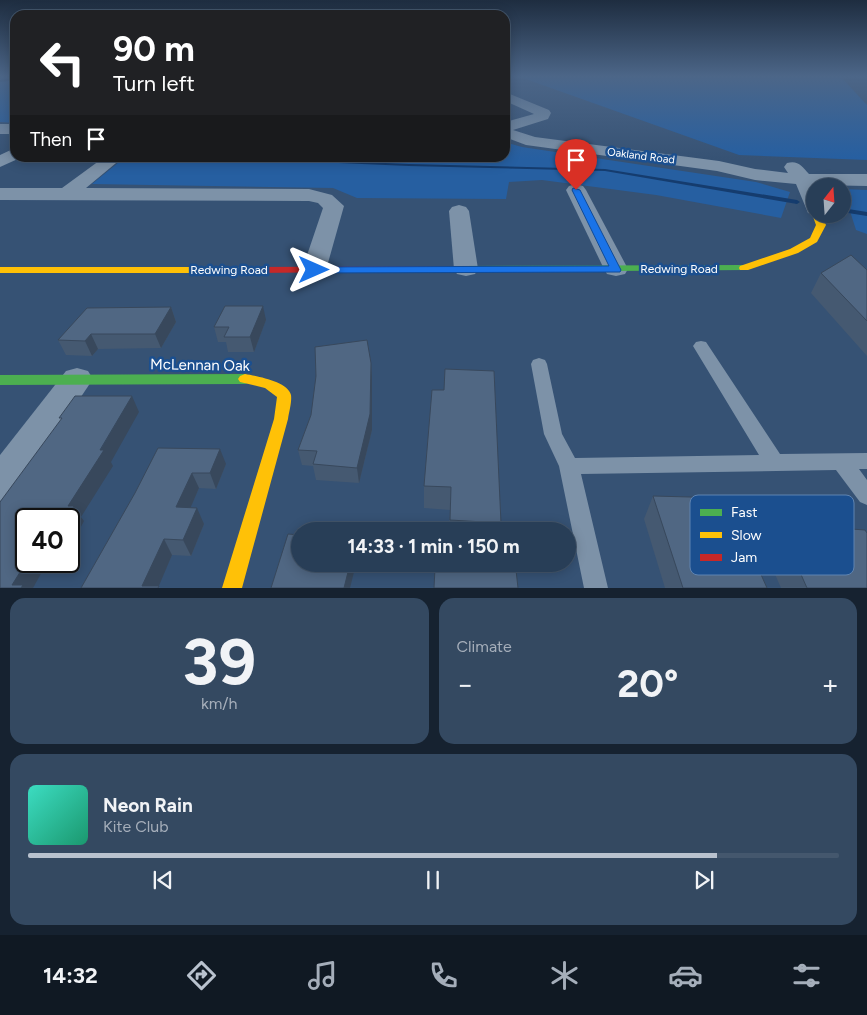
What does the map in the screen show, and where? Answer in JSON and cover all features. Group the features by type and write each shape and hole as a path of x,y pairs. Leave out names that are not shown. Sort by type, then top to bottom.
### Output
{"street":[{"path":"510,126 543,116 544,113 524,104"},
{"name":"Oakland Road","path":"510,134 532,142 719,166 740,174 867,168"},
{"path":"67,194 107,162"},
{"path":"797,172 806,190"},
{"name":"Oakland Road","path":"797,172 867,180"},
{"path":"576,190 616,270"},
{"path":"0,194 309,195 325,198 334,206 314,270"},
{"path":"459,211 466,269"},
{"name":"Redwing Road","path":"0,270 740,269 794,251 814,240 820,223"},
{"path":"0,484 77,379"},
{"name":"McLennan Oak","path":"0,380 250,379 271,383 280,389 284,395 281,419 232,588"}],"lane":[{"path":"701,346 774,462"},
{"path":"539,364 552,434 569,466 596,588"},
{"path":"841,461 867,496"},
{"path":"569,466 867,461"}],"shaded area":[{"path":"0,104 10,104 10,123 0,122"},
{"path":"597,104 867,105 867,160 739,155"},
{"path":"510,143 522,147 756,182 790,192 781,218 656,195 542,180 509,182 506,199 357,198 333,188 92,184 119,162 510,162"},
{"path":"851,189 867,190 867,234 856,230 851,214"}],"building":[{"path":"851,255 867,270 867,321 821,273"},
{"path":"225,306 263,306 250,337 224,337 229,327 214,327"},
{"path":"171,307 155,334 91,334 85,341 58,340 87,308"},
{"path":"367,340 371,363 370,414 357,468 313,464 317,451 298,450 311,415 316,376 315,347"},
{"path":"445,369 494,371 501,522 450,520 451,487 424,486 432,390 444,390"},
{"path":"75,396 132,396 100,450 104,450 68,506 74,506 73,508 15,508 15,573 20,573 12,585 23,585 21,588 0,588 0,502 62,418 59,418"},
{"path":"158,448 220,449 210,473 192,473 176,507 197,508 183,540 164,539 142,586 159,586 158,588 81,588 135,493"},
{"path":"653,496 690,497 690,575 761,575 767,588 683,588"},
{"path":"854,529 865,530 867,533 867,588 807,588 801,575 854,575"},
{"path":"288,534 291,534 291,572 348,572 344,588 271,588"},
{"path":"435,572 516,572 518,588 434,588"}],"waterway":[{"path":"338,162 605,170 797,202"},
{"path":"851,211 867,214"}],"traffic: fast":[{"path":"464,269 744,268"},
{"path":"0,380 245,379"}],"traffic: slow":[{"path":"744,268 794,251 814,240 820,223"},
{"path":"0,270 247,270"},
{"path":"232,588 281,419 284,395 269,384 245,379"}],"traffic: jam":[{"path":"247,270 464,269"}],"route":[{"path":"314,270 616,270 576,190"}]}
